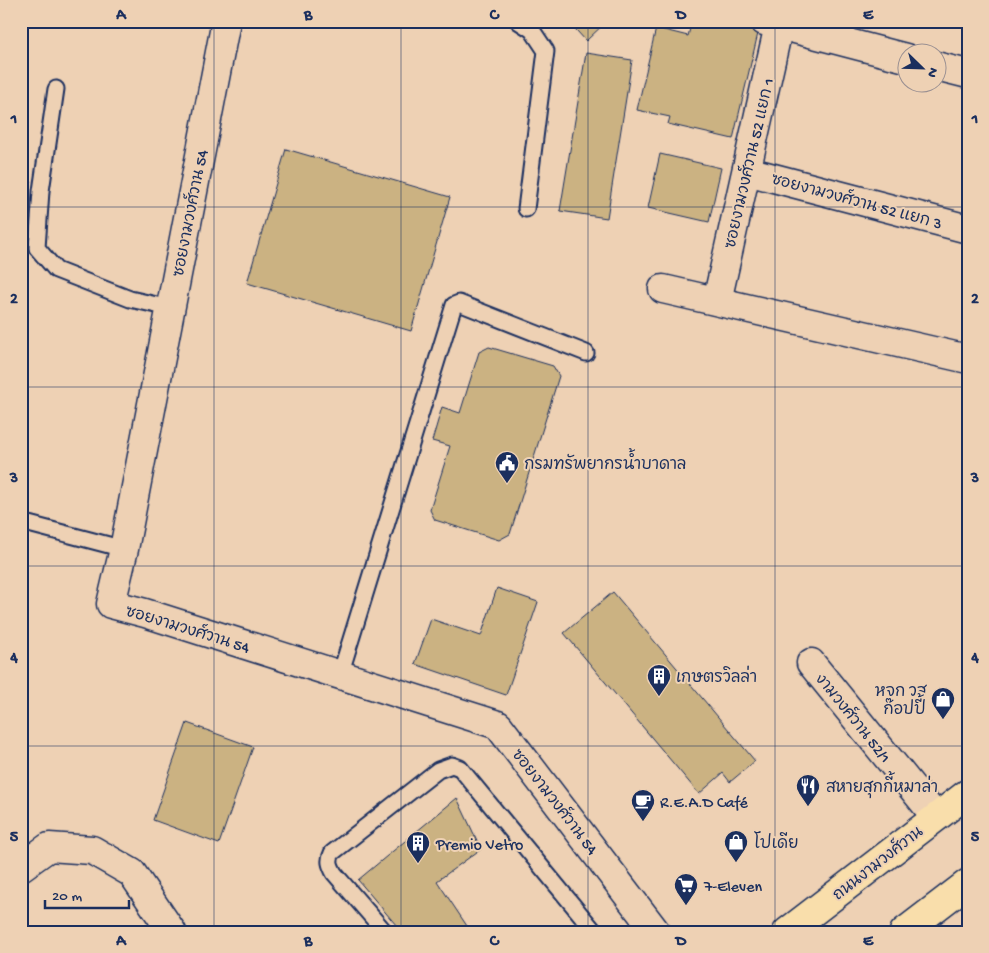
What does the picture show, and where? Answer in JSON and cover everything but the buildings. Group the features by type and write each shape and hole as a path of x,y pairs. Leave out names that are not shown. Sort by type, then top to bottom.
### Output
{"main road":[{"name":"ถนนงามวงศ์วาน","path":"787,932 968,793"},
{"path":"904,932 968,883"}],"street":[{"name":"ซอยงามวงศ์วาน 54","path":"226,21 124,548 111,604 146,613 498,725 656,932"},
{"path":"771,23 896,55"},
{"name":"ซอยงามวงศ์วาน 52 แยก 1","path":"717,301 747,171 771,23"},
{"path":"946,68 968,74"},
{"name":"ซอยงามวงศ์วาน 52 แยก 3","path":"747,171 968,229"},
{"path":"663,289 968,359"},
{"name":"งามวงศ์วาน 52/1","path":"811,663 936,817"},
{"path":"21,867 49,847 92,850 132,873 172,932"}],"lane":[{"path":"518,21 532,30 546,51 526,209"},
{"path":"56,89 41,191 37,248 56,270 130,299 170,308"},
{"path":"340,675 454,305 460,303 586,353"},
{"path":"21,522 124,548"},
{"path":"385,932 334,873 330,865 332,853 438,770 452,765 460,768 595,932"}],"place":[{"name":"กรมทรัพยากรน้ำบาดาล","path":"507,484"},
{"name":"เกษตรวิลล่า","path":"659,697"},
{"name":"หจก วสุ ก๊อปปี้","path":"943,720"},
{"name":"สหายสุกกี้หมาล่า","path":"808,807"},
{"name":"R.E.A.D Café","path":"643,822"},
{"name":"โปเดีย","path":"736,863"},
{"name":"Premio Vetro","path":"418,864"},
{"name":"7-Eleven","path":"686,906"}]}
